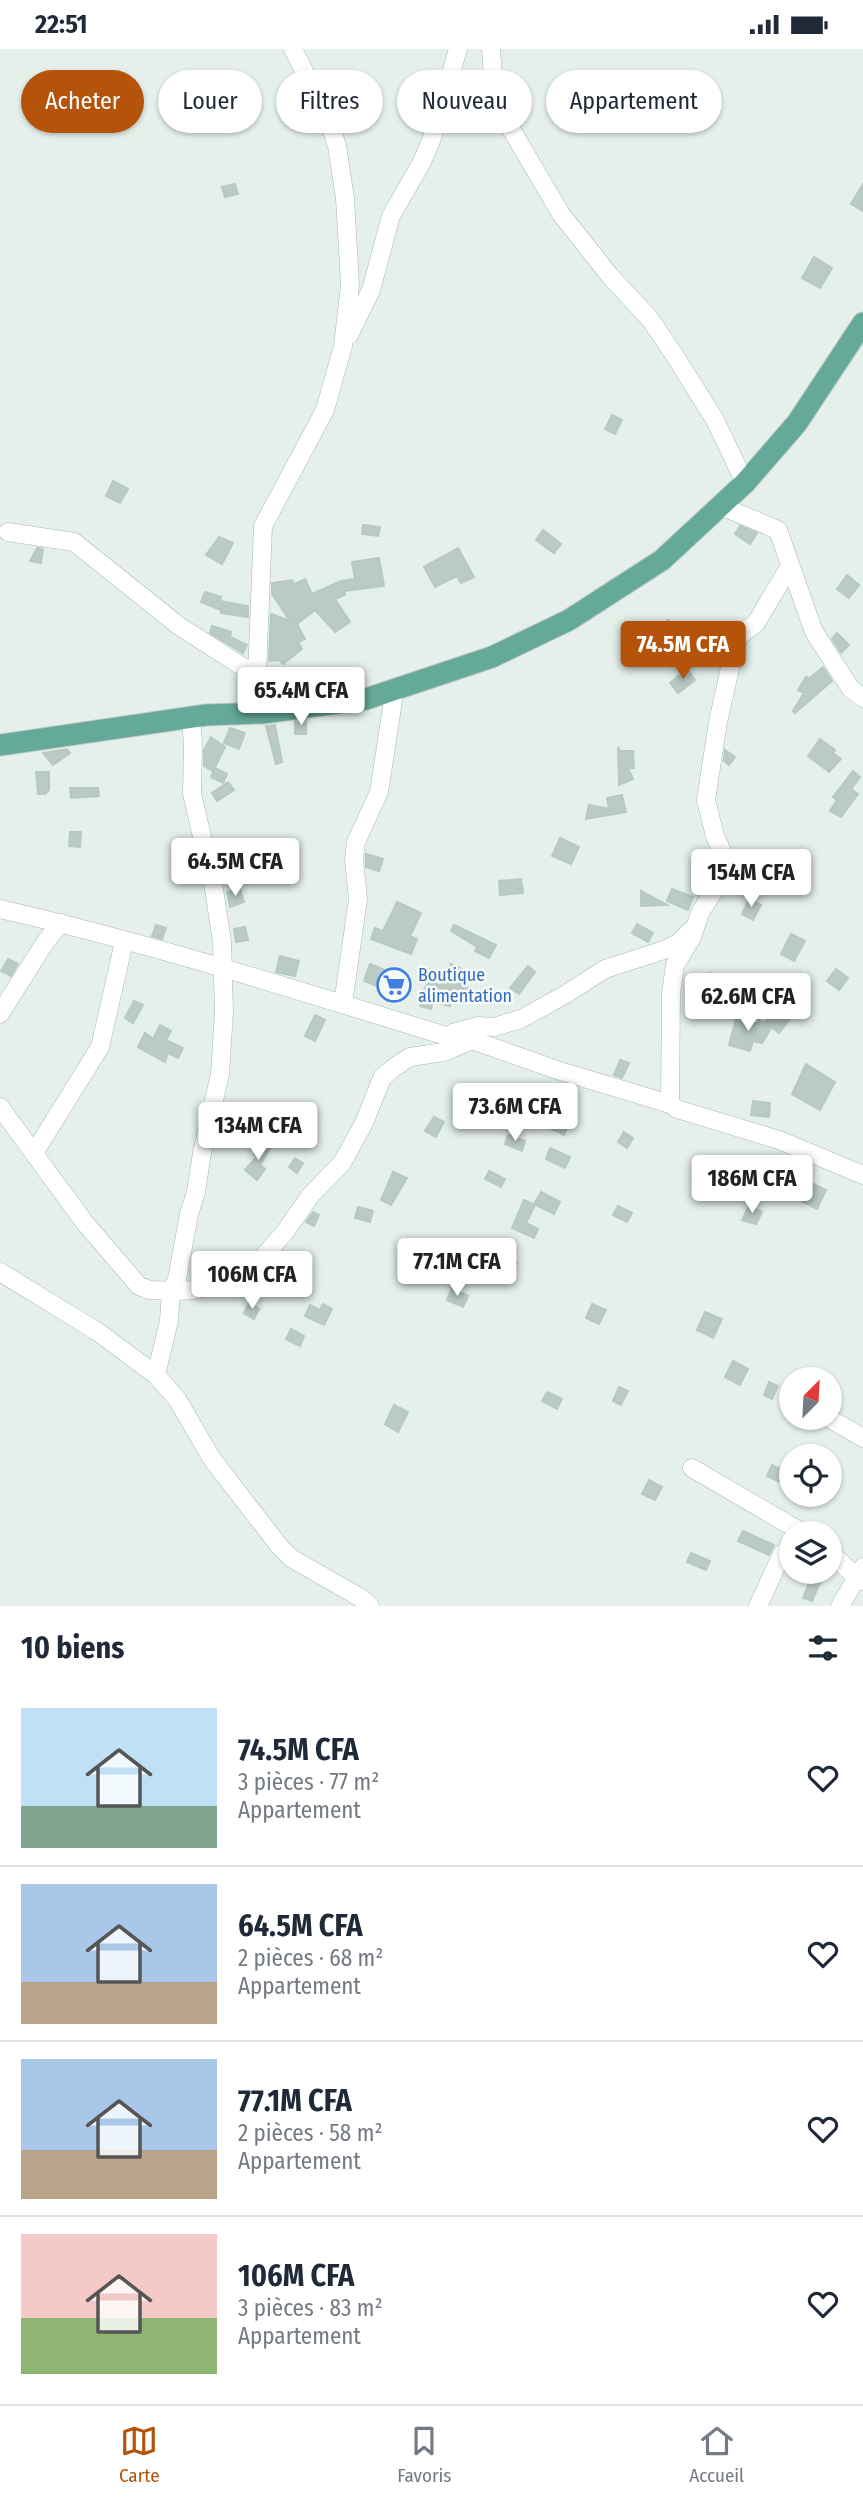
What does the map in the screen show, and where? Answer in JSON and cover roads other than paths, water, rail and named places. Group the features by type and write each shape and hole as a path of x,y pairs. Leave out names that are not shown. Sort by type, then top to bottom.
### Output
{"main road":[{"path":"0,745 205,715 263,713 366,699 492,657 569,620 662,559 745,483 797,423 863,323"}],"street":[{"path":"263,713 257,676 263,526 325,410 343,346 350,285 345,198 337,146 329,121 293,49"},
{"path":"343,346 371,290 391,216 422,162 432,138 458,49"},
{"path":"491,49 493,76 504,117 561,214 610,276 650,319 675,356 715,421 745,483"},
{"path":"721,506 778,530 814,632 851,689 863,698"},
{"path":"8,532 74,542 179,626 257,676"},
{"path":"670,1104 671,993 675,965 721,879 725,859 715,836 706,800 718,722 732,659 739,636 756,623 790,566"},
{"path":"346,1005 358,899 355,842 379,792 395,688"},
{"path":"156,1375 169,1321 171,1291 177,1279 220,1074 225,967 213,883 192,794 191,721 205,715"},
{"path":"0,909 225,967 443,1035 472,1039 557,1070 789,1143 863,1175"},
{"path":"0,1014 46,941 61,923"},
{"path":"443,1035 478,1026 494,1027 520,1019 606,969 671,947 696,924"},
{"path":"34,1153 100,1047 124,942"},
{"path":"0,1107 85,1223 139,1286 150,1290 193,1290 235,1279 263,1257 285,1232 310,1196 348,1156 382,1079 392,1069 410,1057 444,1052 472,1039"},
{"path":"0,1272 99,1332 156,1375 177,1399 212,1459 280,1547 291,1558 370,1606"},
{"path":"842,1426 863,1438"},
{"path":"692,1468 783,1521"},
{"path":"758,1606 779,1560"},
{"path":"841,1606 861,1575 842,1561"}],"place":[{"name":"Boutique alimentation","path":"394,985"}]}
